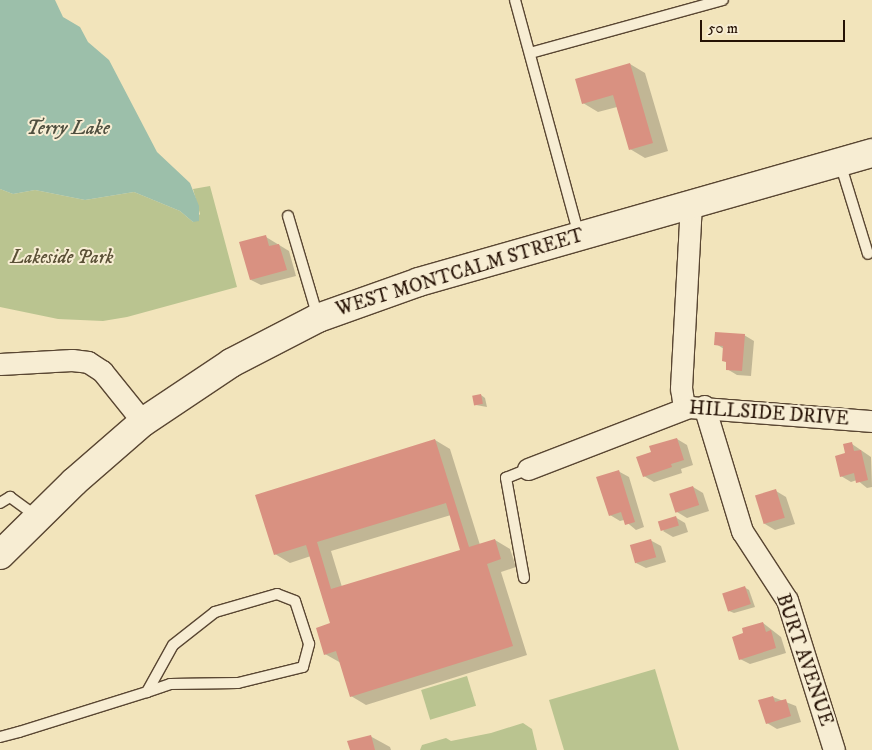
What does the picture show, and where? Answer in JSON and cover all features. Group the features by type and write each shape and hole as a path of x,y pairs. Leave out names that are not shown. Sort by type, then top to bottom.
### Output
{"main road":[{"name":"WEST MONTCALM STREET","path":"0,555 38,517 144,422 231,363 318,318 404,286 872,153"}],"street":[{"name":"BURT AVENUE","path":"691,204 682,388 694,407 742,531 786,600 834,750"},
{"path":"0,364 72,360 88,362 102,371 144,422"},
{"name":"HILLSIDE DRIVE","path":"528,469 694,407 872,421"}],"lane":[{"path":"515,0 580,236"},
{"path":"530,53 723,0"},
{"path":"840,162 868,254"},
{"path":"288,216 318,318"},
{"path":"524,578 506,478 528,469"},
{"path":"0,503 10,497 38,517"},
{"path":"0,736 147,692 170,684 238,682 303,667 309,644 296,601 277,594 215,612 173,645 147,692"}],"green space":[{"name":"Lakeside Park","path":"210,186 237,287 127,317 103,321 58,319 0,307 0,189 13,194 35,190 85,200 134,192 180,211 193,222 200,214 193,189"},
{"path":"655,669 679,750 564,750 549,700"},
{"path":"467,676 476,706 430,720 421,690"},
{"path":"523,723 532,729 537,750 420,750 422,745 446,738 451,741 491,733"}],"water":[{"name":"Terry Lake","path":"0,0 55,0 63,17 80,27 88,42 109,60 157,152 190,183 199,206 199,221 193,222 180,211 134,192 85,200 35,190 13,194 0,189"}],"building":[{"path":"630,63 653,143 629,150 613,95 582,104 575,79"},
{"path":"266,235 269,246 279,244 287,270 250,280 239,242"},
{"path":"715,332 745,334 742,371 726,370 726,362 722,361 723,346 714,345"},
{"path":"481,394 483,404 474,406 472,396"},
{"path":"677,438 684,460 671,464 672,467 643,477 636,457 651,452 649,446"},
{"path":"435,439 469,547 495,539 501,559 487,564 513,646 350,697 336,651 324,655 316,628 330,623 306,545 274,555 255,495","holes":["446,503 460,550 331,589 317,542"]},
{"path":"852,442 854,451 861,450 868,480 856,483 854,473 840,477 835,456 845,453 843,444"},
{"path":"619,470 635,522 625,525 621,512 609,516 596,477"},
{"path":"693,486 699,505 675,513 669,494"},
{"path":"776,489 785,518 764,524 755,495"},
{"path":"676,516 679,526 661,531 658,522"},
{"path":"651,539 656,557 635,563 630,545"},
{"path":"745,586 751,604 728,611 722,593"},
{"path":"763,622 766,632 771,630 776,648 739,660 732,637 743,633 742,628"},
{"path":"773,696 775,702 786,699 791,716 766,724 758,700"},
{"path":"371,735 375,750 350,750 347,741"}]}
